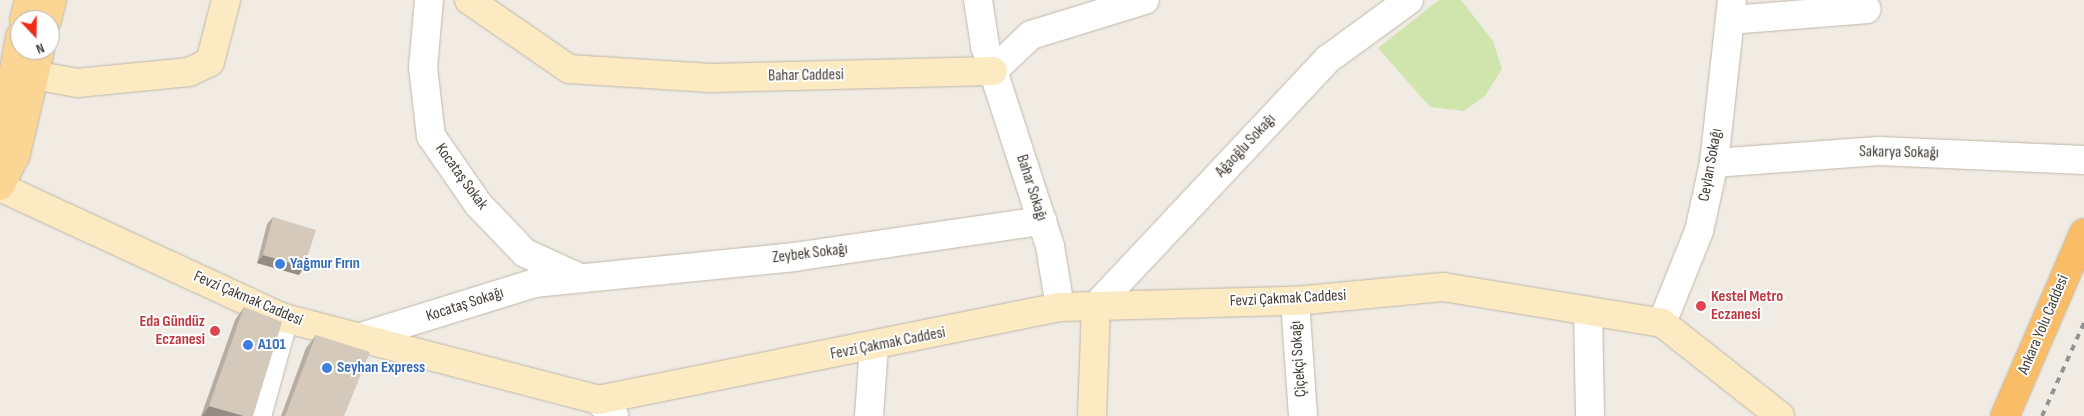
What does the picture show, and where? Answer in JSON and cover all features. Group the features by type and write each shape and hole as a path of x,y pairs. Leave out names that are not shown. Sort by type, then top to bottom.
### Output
{"highway":[{"name":"Ankara Yolu Caddesi","path":"2005,416 2084,234"}],"main road":[{"path":"0,186 16,154 37,62 77,83 189,72 210,62 226,0"},
{"name":"Bahar Caddesi","path":"469,0 569,69 711,78 994,71"},
{"path":"0,147 16,60"},
{"name":"Fevzi Çakmak Caddesi","path":"0,186 284,318 606,408 1060,307 1295,301 1443,287 1662,323 1780,416"},
{"path":"1092,416 1096,306"}],"street":[{"name":"Kocataş Sokak","path":"430,0 422,67 431,136 478,204 526,253 578,277"},
{"name":"Bahar Sokağı","path":"978,0 994,71 1042,220 1060,307"},
{"path":"994,71 1031,35 1146,0"},
{"name":"Ağaoğlu Sokağı","path":"1096,306 1328,59 1409,0"},
{"path":"1731,10 1867,9"},
{"name":"Ceylan Sokağı","path":"1662,323 1699,231 1714,163 1731,10"},
{"name":"Sakarya Sokağı","path":"1714,163 1878,151 2084,160"},
{"name":"Zeybek Sokağı","path":"578,277 794,257 1042,220"},
{"name":"Kocataş Sokağı","path":"354,339 535,282 578,277"},
{"name":"Çiçekçi Sokağı","path":"1295,301 1303,416"},
{"path":"1588,311 1590,416"},
{"path":"258,416 284,318"},
{"path":"869,416 874,347"}],"green space":[{"path":"1439,0 1461,0 1493,41 1502,69 1485,96 1464,111 1430,107 1378,48"}],"building":[{"path":"273,217 316,230 304,267 263,255"},
{"path":"244,307 282,322 253,416 244,416 209,406"},
{"path":"316,335 370,352 344,416 285,416"}],"railway":[{"path":"2042,416 2084,323"}],"place":[{"name":"Yağmur Fırın","path":"280,264"},
{"name":"Kestel Metro Eczanesi","path":"1701,306"},
{"name":"Eda Gündüz Eczanesi","path":"215,331"},
{"name":"A101","path":"248,345"},
{"name":"Seyhan Express","path":"327,368"}]}
